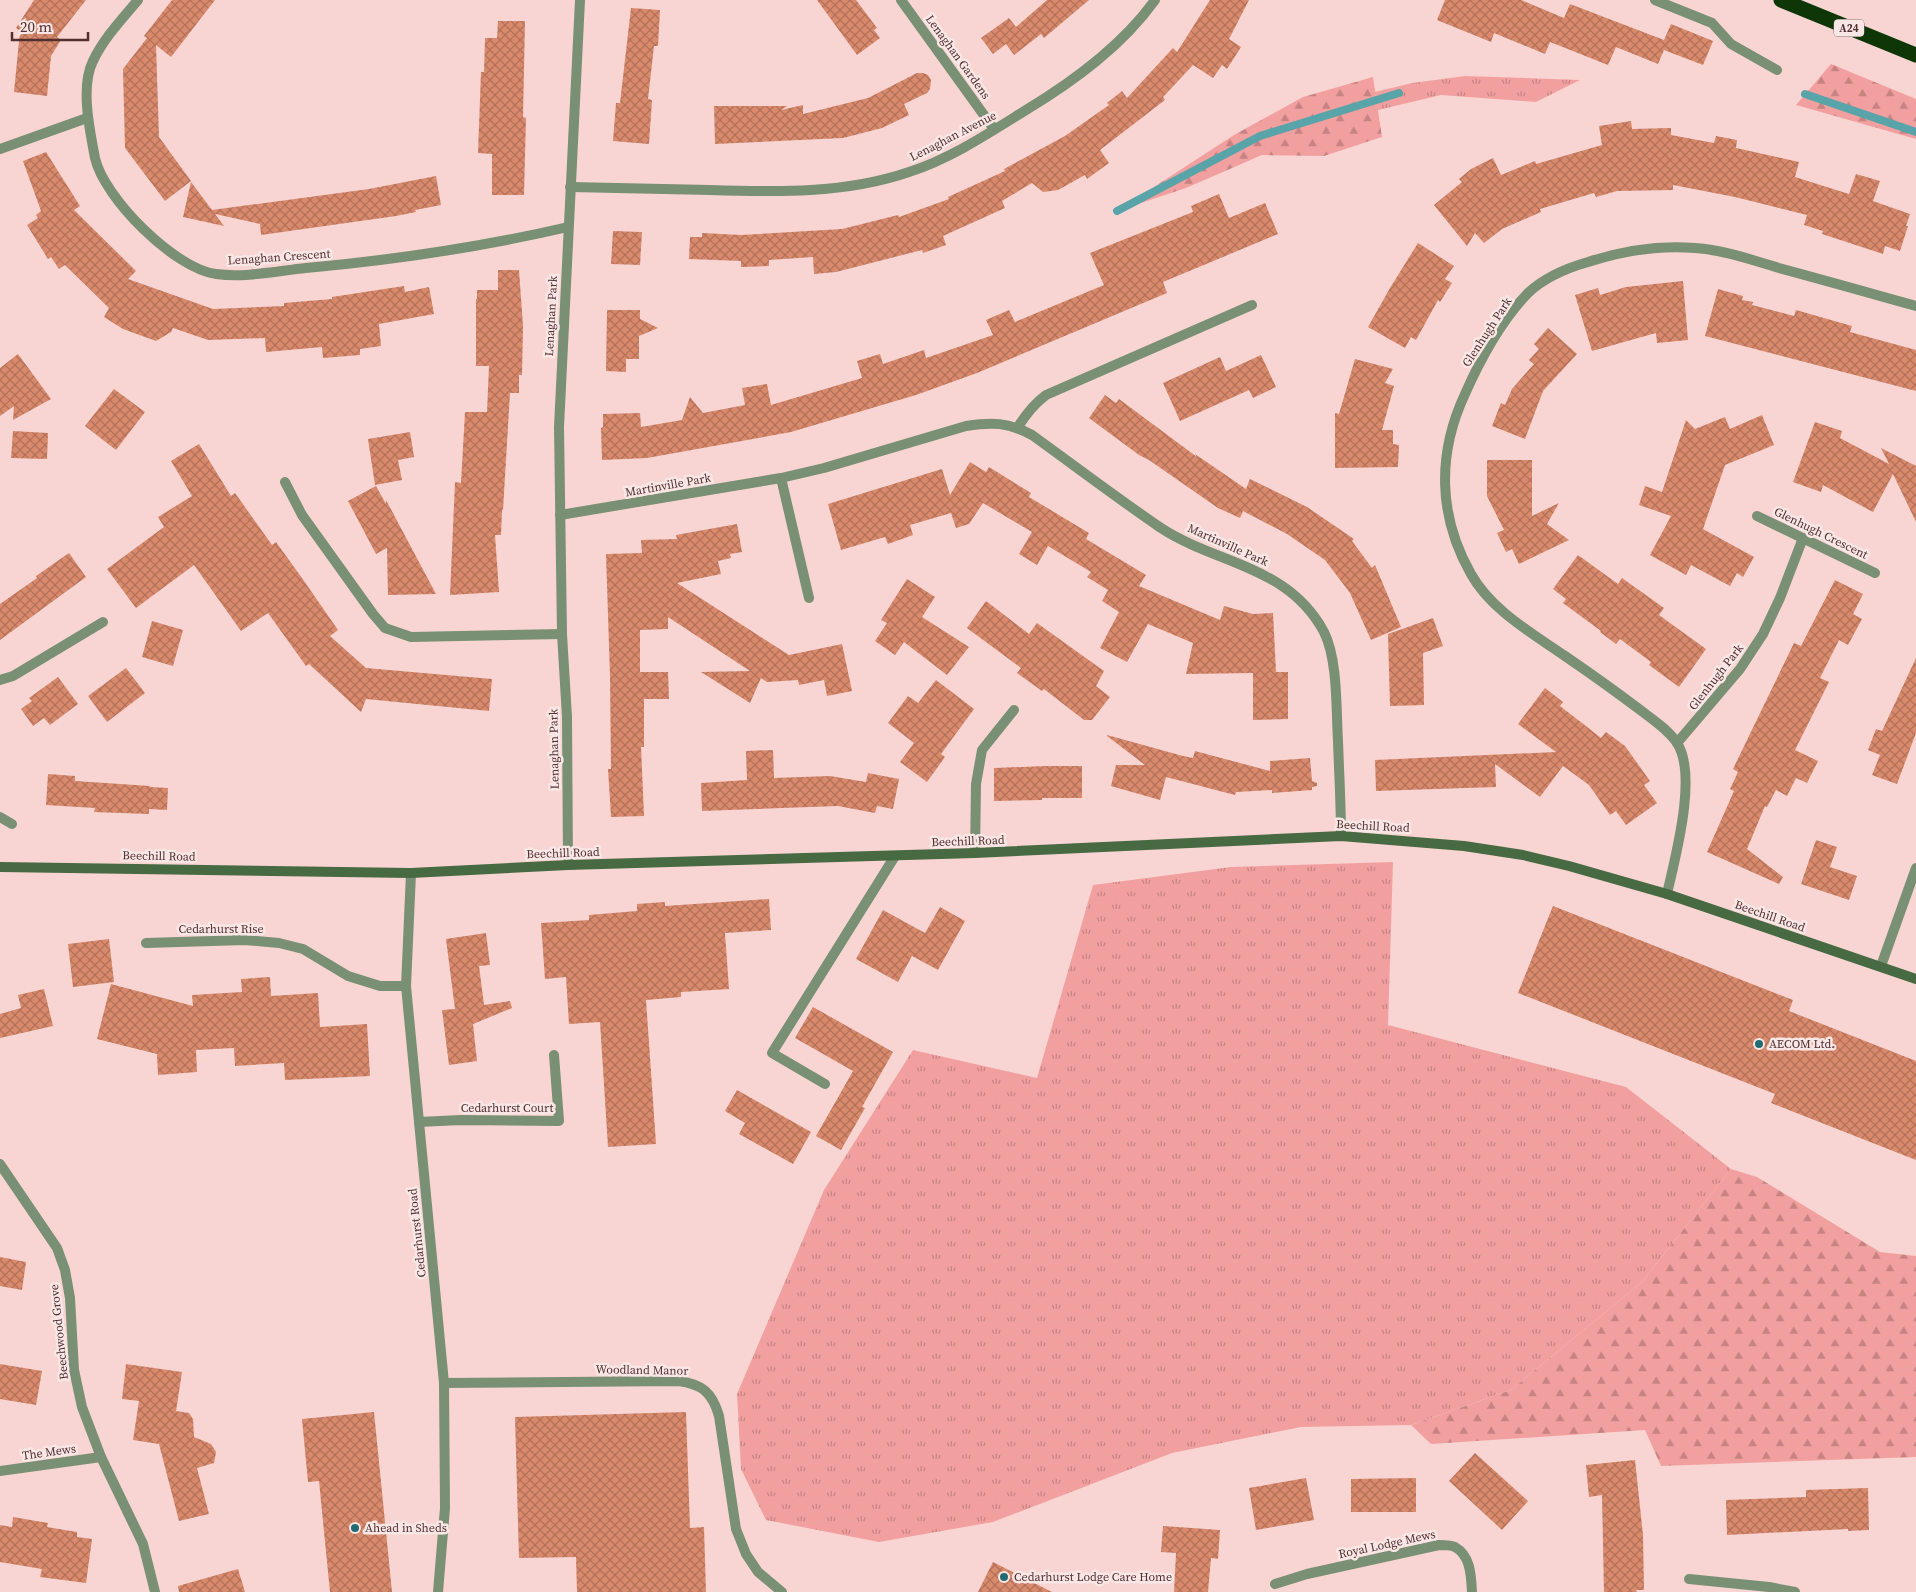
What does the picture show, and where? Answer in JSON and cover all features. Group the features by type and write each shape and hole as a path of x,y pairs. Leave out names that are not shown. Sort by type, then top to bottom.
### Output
{"highway":[{"name":"A24","path":"1781,0 1916,55"}],"street":[{"name":"Lenaghan Crescent","path":"138,0 105,42 92,63 88,86 87,118 97,166 112,192 146,232 166,250 190,266 215,274 242,275 356,264 504,240 568,227"},
{"name":"Lenaghan Park","path":"568,865 567,718 562,634 559,417 580,0"},
{"name":"Lenaghan Gardens","path":"901,0 994,130"},
{"name":"Lenaghan Avenue","path":"570,187 757,191 815,190 866,184 910,172 951,154 1046,98 1083,72 1136,24 1155,0"},
{"path":"1655,0 1712,23 1732,44 1778,70"},
{"path":"0,149 87,118"},
{"name":"Glenhugh Park","path":"1668,894 1684,810 1685,772 1683,757 1677,743 1668,733 1609,686 1520,625 1494,602 1473,578 1458,548 1448,516 1444,484 1448,450 1456,412 1477,367 1511,314 1530,292 1550,276 1576,265 1619,254 1652,249 1695,248 1732,255 1916,306"},
{"path":"1018,427 1034,404 1046,394 1252,305"},
{"name":"Martinville Park","path":"560,515 782,478 824,468 966,426 986,423 1018,427 1162,528 1188,542 1269,577 1293,593 1308,610 1324,632 1332,654 1341,836"},
{"path":"782,478 810,598"},
{"path":"285,482 302,515 385,628 411,637 562,634"},
{"name":"Glenhugh Crescent","path":"1757,516 1875,573"},
{"name":"Glenhugh Park","path":"1677,743 1740,669 1763,634 1780,598 1803,538"},
{"path":"0,680 13,676 103,622"},
{"path":"975,853 976,784 982,750 1014,710"},
{"path":"0,817 12,824"},
{"name":"Beechill Road","path":"0,867 411,872 568,865 975,853 1341,836 1464,846 1522,855 1569,866 1668,894 1916,979"},
{"path":"825,1084 772,1053 895,856"},
{"path":"1881,966 1916,868"},
{"name":"Cedarhurst Road","path":"411,872 406,986 444,1383 445,1508 438,1592"},
{"name":"Cedarhurst Rise","path":"146,943 245,940 279,942 303,949 348,976 380,986 406,986"},
{"name":"Cedarhurst Court","path":"418,1122 461,1120 559,1121 554,1055"},
{"name":"Beechwood Grove","path":"0,1164 57,1248 65,1270 70,1298 74,1370 82,1407 101,1457 143,1544 155,1592"},
{"name":"Woodland Manor","path":"444,1383 678,1381 694,1383 706,1392 715,1403 719,1416 736,1529 746,1554 758,1572 782,1592"},
{"name":"The Mews","path":"0,1471 101,1457"},
{"name":"Royal Lodge Mews","path":"1275,1584 1306,1574 1439,1545 1454,1546 1464,1556 1470,1567 1472,1592"},
{"path":"1689,1579 1770,1587 1795,1592"}],"green space":[{"path":"1831,64 1916,99 1916,139 1796,105"},
{"path":"1465,76 1580,80 1536,102 1441,95 1378,110 1375,92 1412,83"},
{"path":"1373,77 1382,137 1324,156 1262,155 1186,188 1117,211 1234,135 1303,97"},
{"path":"1393,862 1388,1025 1626,1087 1731,1169 1642,1282 1511,1390 1411,1425 1301,1427 1172,1453 993,1522 879,1542 766,1520 741,1469 737,1394 824,1190 913,1050 1037,1078 1093,885 1231,867"},
{"path":"1731,1169 1757,1177 1880,1252 1916,1256 1916,1457 1661,1466 1645,1430 1431,1444 1411,1425 1511,1390 1642,1282"}],"building":[{"path":"34,0 86,0 57,37 61,40 51,56 47,96 14,92 20,31 16,28"},
{"path":"172,0 215,0 171,57 156,45 159,137 191,181 165,201 125,148 123,69 147,38 144,36"},
{"path":"817,0 856,0 877,28 874,30 880,38 857,55"},
{"path":"1047,0 1089,0 1044,38 1041,34 1014,55 1006,44 993,54 981,38 1009,18 1016,27"},
{"path":"1210,0 1249,0 1229,39 1241,47 1227,69 1222,65 1213,78 1193,65 1163,97 1165,100 1100,150 1109,163 1087,179 1085,175 1058,190 1043,192 1032,183 1002,201 1005,208 943,236 946,245 923,253 922,250 836,272 814,274 813,257 769,260 769,266 741,267 741,261 689,259 690,237 702,237 702,233 741,235 842,229 898,215 899,217 949,199 948,197 1005,171 1004,169 1065,136 1109,105 1107,103 1122,91 1127,98 1173,48 1177,52"},
{"path":"1445,0 1521,0 1564,18 1570,4 1664,40 1671,24 1713,41 1703,65 1664,50 1658,64 1616,47 1608,65 1550,42 1545,54 1494,33 1491,42 1437,20"},
{"path":"631,8 660,10 658,46 654,46 648,99 652,100 649,144 613,141 616,103 620,103"},
{"path":"498,21 525,21 523,117 526,118 524,195 492,195 492,154 478,153 481,72 484,72 485,38 497,38"},
{"path":"917,73 928,75 931,80 930,89 927,93 904,104 909,115 882,128 843,138 715,144 714,106 787,106 781,110 803,105 803,114 868,98"},
{"path":"1631,121 1632,129 1671,128 1671,135 1714,143 1716,136 1737,140 1736,148 1799,162 1795,177 1849,194 1856,174 1880,181 1873,201 1910,214 1900,251 1885,246 1883,254 1822,234 1823,231 1804,225 1807,215 1735,197 1673,185 1673,190 1617,191 1596,197 1594,193 1540,209 1541,212 1502,229 1484,243 1475,233 1467,246 1434,205 1462,182 1459,179 1471,169 1493,158 1501,175 1535,161 1536,164 1602,145 1599,126"},
{"path":"46,152 80,206 74,210 136,271 128,279 213,309 284,306 284,303 332,299 332,297 404,286 405,292 429,287 434,314 379,324 381,346 360,349 360,355 323,358 322,347 266,352 265,338 208,340 173,328 171,332 156,341 123,329 104,317 109,308 65,265 59,269 51,257 48,259 27,225 38,218 36,215 41,211 23,161"},
{"path":"436,176 441,205 396,216 261,235 260,224 215,214 224,226 183,217 191,182 212,210 369,189"},
{"path":"1219,194 1229,218 1265,203 1278,234 1163,282 1167,293 977,373 916,395 791,432 647,458 602,460 601,428 603,427 603,414 640,413 641,427 682,420 690,397 703,413 745,405 742,388 767,384 771,405 862,378 857,361 880,354 883,364 924,350 926,358 993,335 986,320 1009,310 1015,322 1104,285 1090,253 1193,212 1191,206"},
{"path":"613,231 642,232 640,265 611,264"},
{"path":"1418,243 1454,266 1445,279 1452,283 1440,302 1438,300 1416,340 1411,337 1405,348 1368,327"},
{"path":"498,270 519,270 523,326 522,375 519,375 519,393 510,393 501,535 495,535 499,592 450,595 455,482 461,483 465,412 487,412 489,366 476,366 477,290 498,290"},
{"path":"1683,281 1688,340 1657,343 1656,333 1592,351 1575,295 1598,288 1600,295 1626,287"},
{"path":"1718,289 1743,296 1742,300 1753,302 1752,305 1794,316 1796,310 1852,326 1850,332 1916,350 1916,391 1705,336"},
{"path":"607,310 640,310 640,319 658,328 639,336 639,359 626,359 626,372 606,371"},
{"path":"1548,328 1577,354 1543,391 1525,439 1492,426 1501,403 1505,405 1512,389 1534,364 1529,360 1539,349 1534,344"},
{"path":"18,354 51,399 13,420 14,406 0,416 0,368"},
{"path":"1261,355 1276,387 1253,398 1249,390 1180,421 1163,383 1220,357 1226,371"},
{"path":"1355,359 1393,369 1385,383 1394,386 1382,430 1393,430 1393,444 1399,445 1398,467 1335,468 1335,413 1339,414"},
{"path":"114,389 145,412 116,450 85,426"},
{"path":"1105,395 1116,403 1119,399 1197,457 1195,454 1246,489 1250,479 1307,507 1354,539 1352,541 1372,568 1375,565 1401,627 1371,640 1350,593 1325,560 1287,534 1243,511 1240,518 1218,508 1139,455 1089,418"},
{"path":"1762,415 1774,445 1725,465 1703,529 1754,557 1743,577 1737,573 1730,586 1691,565 1686,575 1650,555 1671,516 1639,505 1645,486 1662,492 1686,420 1695,429 1725,417 1730,429"},
{"path":"1815,422 1842,431 1840,438 1889,464 1881,448 1916,466 1916,522 1893,474 1873,512 1823,485 1821,492 1793,482"},
{"path":"13,431 48,433 47,459 11,458"},
{"path":"410,432 414,457 398,460 402,480 375,485 368,439"},
{"path":"199,444 231,496 235,493 272,545 276,542 338,630 330,636 366,668 492,679 489,711 366,699 361,712 309,664 306,666 268,613 241,631 194,565 136,608 107,569 164,527 158,517 192,496 171,461"},
{"path":"1487,460 1532,460 1532,516 1559,503 1547,524 1569,540 1519,564 1512,549 1506,552 1497,533 1504,530 1487,496"},
{"path":"970,462 986,472 989,467 1031,493 1029,497 1089,533 1086,539 1146,575 1139,586 1220,620 1224,606 1253,614 1273,613 1276,672 1288,672 1288,719 1253,720 1253,673 1186,674 1193,643 1148,624 1127,662 1100,648 1119,612 1102,601 1108,590 1087,577 1091,572 1048,546 1037,565 1019,554 1032,532 983,503 969,524 956,528 951,513 910,525 913,535 888,544 885,537 841,550 828,504 942,469 950,495"},
{"path":"376,486 386,504 386,500 436,594 388,595 387,548 376,554 348,501"},
{"path":"737,524 742,552 730,554 731,558 718,561 721,574 677,583 789,655 842,644 852,691 827,696 824,680 799,685 798,680 767,682 761,678 750,703 701,672 750,671 668,617 668,629 640,630 640,672 668,672 669,699 644,699 644,747 641,747 644,816 611,817 608,769 611,769 606,554 642,553 641,540 677,539 676,535"},
{"path":"69,553 86,577 0,640 0,604"},
{"path":"1578,555 1618,584 1622,578 1664,608 1659,615 1706,649 1679,687 1649,665 1651,662 1620,639 1616,644 1563,603 1566,599 1553,589"},
{"path":"907,579 935,597 922,617 969,647 947,675 904,642 895,655 875,641 887,623 881,620"},
{"path":"1835,580 1863,594 1853,614 1862,619 1848,645 1839,640 1820,678 1829,682 1795,750 1818,761 1807,783 1796,778 1787,796 1776,790 1767,807 1765,806 1747,849 1783,877 1779,884 1707,852 1734,791 1730,789 1738,772 1733,769 1794,643 1801,646"},
{"path":"986,601 1029,634 1037,623 1104,671 1096,686 1110,697 1092,720 1084,720 1044,689 1042,691 1017,673 1021,668 967,628"},
{"path":"1433,618 1443,646 1423,653 1424,705 1390,706 1388,634"},
{"path":"152,621 183,630 173,666 142,657"},
{"path":"1916,658 1916,733 1897,784 1872,775 1880,755 1868,750 1876,729 1882,731"},
{"path":"126,668 145,693 107,722 88,696"},
{"path":"58,677 78,704 50,725 44,718 33,726 21,709 32,701 29,698"},
{"path":"936,680 974,709 941,754 945,757 927,782 900,762 914,743 888,723 908,696 918,703"},
{"path":"1545,688 1563,702 1560,706 1601,738 1606,732 1625,746 1650,781 1644,785 1657,803 1626,825 1616,811 1610,815 1589,785 1563,766 1540,797 1495,764 1496,787 1376,791 1375,760 1556,752 1518,724"},
{"path":"1107,735 1183,756 1193,758 1195,751 1270,771 1270,761 1310,758 1312,781 1317,783 1317,786 1312,787 1312,790 1272,793 1272,790 1236,792 1235,795 1166,777 1160,800 1111,786 1116,765 1145,765"},
{"path":"773,750 774,778 830,776 866,782 868,773 899,779 893,809 877,806 875,813 838,806 702,811 701,783 747,780 746,751"},
{"path":"1082,766 1082,798 994,801 994,768"},
{"path":"48,774 75,776 75,781 168,788 167,810 149,809 149,814 94,812 95,808 46,805"},
{"path":"1816,840 1837,847 1830,867 1857,876 1849,900 1801,884"},
{"path":"769,899 771,930 725,933 729,989 681,992 681,997 646,1000 656,1144 608,1147 600,1022 569,1024 566,977 545,979 541,923 589,920 589,915 637,911 637,904 665,902 665,906"},
{"name":"AECOM Ltd.","path":"1553,906 1793,1000 1789,1011 1916,1061 1916,1160 1771,1103 1775,1094 1518,993"},
{"path":"940,907 965,921 938,970 912,956 898,982 856,959 883,910 925,933"},
{"path":"486,933 490,965 479,966 484,1005 510,1001 512,1008 473,1024 477,1061 449,1065 442,1010 455,1009 446,939"},
{"path":"109,939 114,982 73,987 68,944"},
{"path":"270,977 271,996 318,993 320,1027 367,1024 370,1076 285,1080 284,1063 235,1066 234,1048 196,1050 197,1072 158,1075 157,1054 97,1039 111,984 193,1006 192,995 242,992 241,979"},
{"path":"44,989 53,1026 0,1038 0,1014 21,1008 18,995"},
{"path":"813,1007 893,1052 862,1107 865,1108 841,1150 816,1136 853,1071 795,1038"},
{"path":"737,1090 811,1132 793,1164 739,1134 745,1123 725,1111"},
{"path":"0,1257 26,1262 22,1290 0,1286"},
{"path":"0,1364 42,1371 36,1405 0,1399"},
{"path":"126,1364 182,1372 176,1411 189,1413 193,1419 194,1437 211,1444 216,1452 214,1463 197,1468 209,1514 179,1521 159,1444 133,1440 139,1401 122,1399"},
{"name":"Ahead in Sheds","path":"374,1412 392,1592 330,1592 319,1481 308,1482 302,1419"},
{"path":"686,1412 690,1528 704,1527 706,1592 577,1592 576,1557 519,1558 515,1417"},
{"path":"1475,1453 1528,1501 1502,1530 1449,1481"},
{"path":"1635,1460 1643,1535 1644,1590 1636,1590 1637,1592 1604,1592 1602,1495 1589,1497 1586,1465"},
{"path":"1306,1478 1314,1520 1256,1530 1249,1488"},
{"path":"1416,1478 1416,1512 1351,1512 1351,1479"},
{"path":"1868,1488 1869,1530 1848,1531 1848,1529 1727,1535 1726,1500 1806,1497 1806,1490"},
{"path":"13,1517 48,1523 47,1527 77,1532 77,1537 92,1539 86,1583 40,1577 42,1569 0,1562 0,1525 12,1527"},
{"path":"1163,1526 1220,1530 1218,1559 1211,1558 1208,1592 1174,1592 1176,1553 1161,1552"},
{"name":"Cedarhurst Lodge Care Home","path":"993,1562 1052,1592 978,1592"},
{"path":"238,1569 245,1592 179,1592 178,1586"}],"waterway":[{"path":"1117,211 1260,136 1399,93"},
{"path":"1805,94 1916,132"}],"place":[{"name":"AECOM Ltd.","path":"1759,1044"},
{"name":"Ahead in Sheds","path":"355,1528"},
{"name":"Cedarhurst Lodge Care Home","path":"1004,1577"}]}
